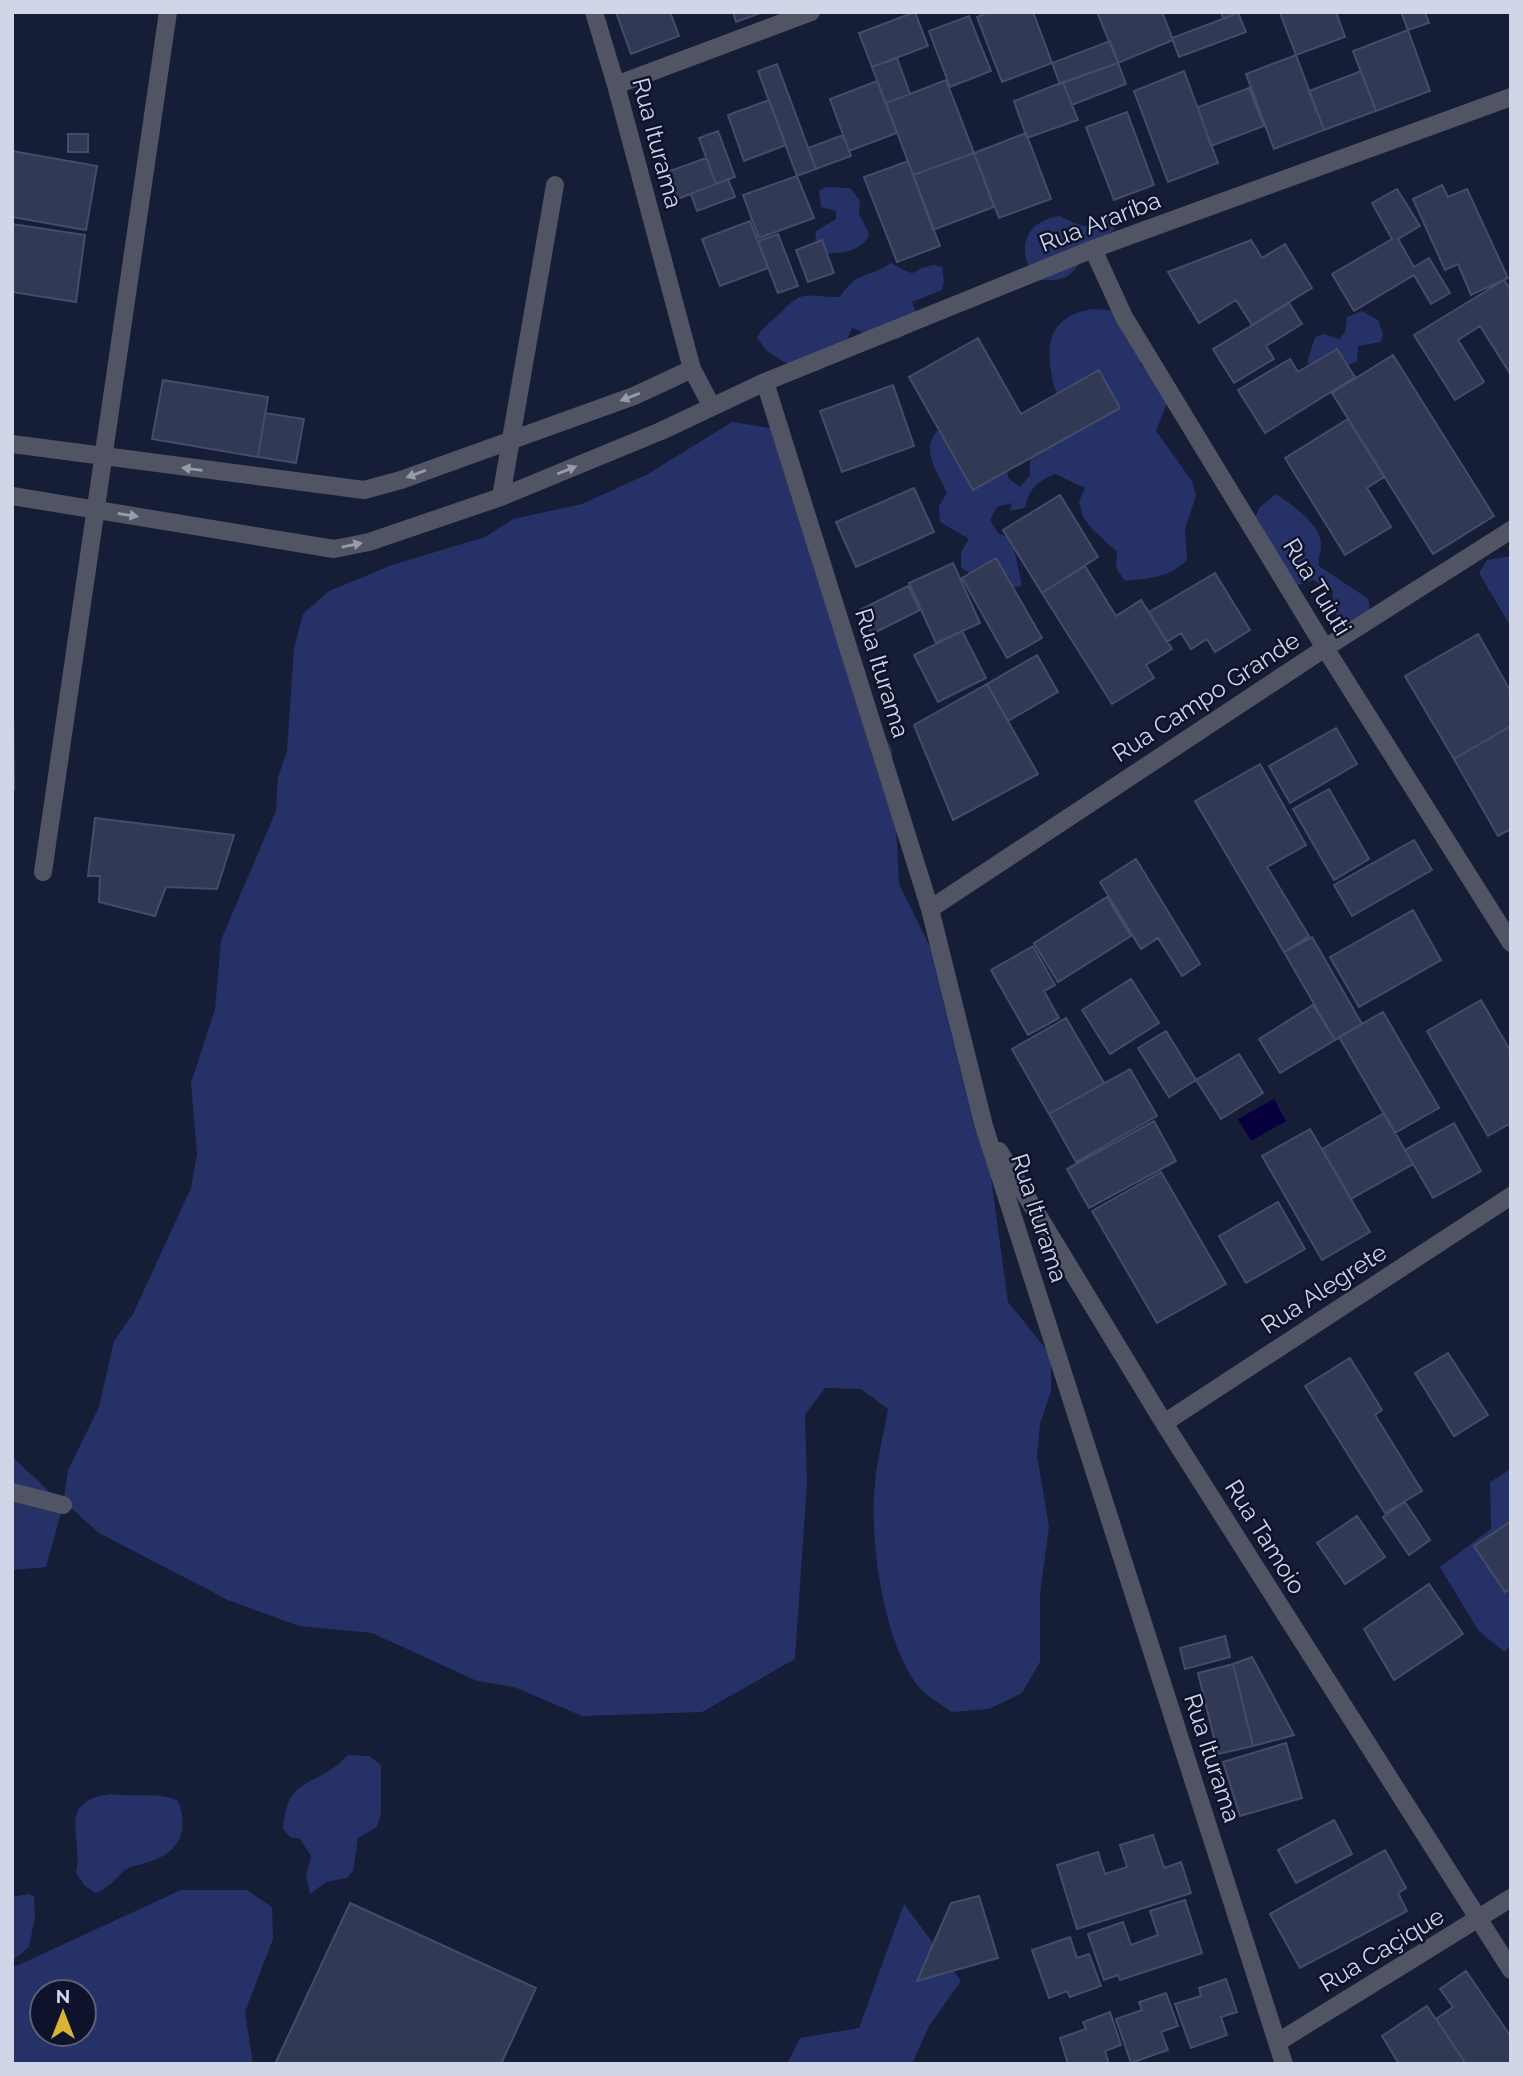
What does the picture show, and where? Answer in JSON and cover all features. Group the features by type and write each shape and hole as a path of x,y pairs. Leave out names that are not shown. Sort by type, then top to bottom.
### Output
{"street":[{"path":"43,872 167,12"},
{"name":"Rua Iturama","path":"594,12 692,369 711,405"},
{"path":"616,85 811,12"},
{"name":"Rua Araríba","path":"12,496 334,549 369,542 501,497 661,431 711,405 765,382 1093,249 1511,97"},
{"path":"501,497 555,185"},
{"name":"Rua Tuiuti","path":"1093,249 1124,317 1325,648 1511,943"},
{"path":"12,444 101,458 364,490 401,480 634,396 692,369"},
{"name":"Rua Iturama","path":"765,382 930,909 984,1126 1284,2064"},
{"name":"Rua Campo Grande","path":"930,909 1325,648 1511,530"},
{"name":"Rua Tamoio","path":"984,1126 1164,1423 1511,1970"},
{"name":"Rua Alegrete","path":"1164,1423 1511,1196"},
{"path":"12,1492 63,1505"},
{"name":"Rua Caçique","path":"1278,2042 1511,1898"}],"shaded area":[{"path":"827,187 850,188 860,200 859,213 869,234 866,241 855,249 819,254 815,248 816,231 836,219 836,211 821,207 819,190"},
{"path":"1116,215 1119,224 1089,249 1070,275 1058,280 1037,280 1030,270 1025,249 1030,232 1037,225 1059,216 1079,225 1089,226"},
{"path":"891,263 912,273 934,265 942,267 942,290 912,302 917,316 904,336 889,340 852,328 840,357 818,371 795,369 767,351 757,338 765,327 799,297 840,297 857,279"},
{"path":"1092,309 1122,311 1148,352 1140,364 1162,387 1168,401 1156,431 1192,481 1196,496 1185,529 1187,560 1166,574 1125,581 1116,568 1117,552 1083,517 1079,502 1085,488 1055,474 1035,487 1025,508 1010,511 1012,503 997,507 990,520 998,533 1012,539 1022,586 1005,587 990,583 961,568 961,552 969,539 940,522 939,506 947,493 930,455 932,439 947,423 1007,462 1008,478 1020,487 1030,475 1032,453 1057,398 1050,356 1053,334 1066,318"},
{"path":"1362,311 1378,320 1383,334 1381,342 1358,346 1357,362 1315,375 1307,362 1315,337 1323,334 1339,339 1345,332 1347,317"},
{"path":"732,422 770,428 795,449 856,683 892,749 899,884 946,979 984,1126 1008,1302 1051,1355 1051,1391 1040,1424 1037,1456 1049,1526 1040,1595 1040,1662 1022,1693 989,1709 952,1712 921,1690 906,1667 887,1617 874,1532 876,1474 888,1409 861,1389 825,1388 805,1415 807,1482 795,1659 702,1712 582,1716 514,1687 477,1681 372,1633 299,1626 228,1600 99,1533 72,1509 63,1506 46,1567 12,1570 12,1456 63,1505 68,1470 99,1407 114,1341 133,1314 191,1188 197,1154 191,1083 215,1009 221,940 276,811 278,777 287,751 294,648 303,614 329,591 392,565 485,537 513,519 582,504 648,474"},
{"path":"1276,494 1304,515 1316,529 1321,544 1319,566 1367,598 1369,611 1353,626 1341,621 1335,613 1333,591 1313,580 1298,585 1292,581 1253,522 1259,508"},
{"path":"1511,556 1511,627 1479,573 1487,560"},
{"path":"1274,1099 1286,1121 1251,1141 1238,1119"},
{"path":"1511,1469 1511,1645 1504,1652 1478,1630 1440,1567 1491,1529 1490,1482"},
{"path":"348,1755 369,1756 381,1765 381,1813 377,1827 358,1838 353,1871 347,1878 326,1882 310,1894 306,1876 311,1856 300,1839 290,1837 283,1829 286,1811 297,1790 336,1766"},
{"path":"110,1794 154,1795 178,1801 183,1823 182,1832 173,1848 166,1854 127,1869 108,1886 95,1893 84,1885 76,1873 78,1860 75,1823 77,1813 83,1805 93,1798"},
{"path":"181,1890 247,1890 272,1907 273,1939 245,2012 253,2064 12,2064 12,1968"},
{"path":"28,1894 34,1896 35,1917 29,1947 12,1961 12,1897"},
{"path":"904,1904 961,1981 929,2026 912,2064 787,2064 800,2038 859,2028"}],"building":[{"path":"616,12 670,12 679,36 631,54"},
{"path":"733,12 763,12 736,22"},
{"path":"915,12 928,46 872,67 859,33"},
{"path":"989,12 1033,12 1052,63 1002,82 977,17"},
{"path":"1097,12 1162,12 1173,40 1118,63"},
{"path":"1221,12 1240,12 1223,19"},
{"path":"1336,12 1345,37 1296,55 1280,13"},
{"path":"1401,12 1425,12 1429,23 1408,30"},
{"path":"1238,13 1246,32 1179,57 1172,38"},
{"path":"969,16 991,71 950,87 929,31"},
{"path":"1408,30 1430,91 1376,111 1353,51"},
{"path":"1110,41 1118,63 1060,84 1052,63"},
{"path":"1296,55 1324,130 1274,149 1246,74"},
{"path":"897,58 910,94 886,103 872,67"},
{"path":"1118,63 1126,84 1072,105 1063,82"},
{"path":"777,64 816,169 797,176 758,71"},
{"path":"1184,71 1218,163 1168,182 1134,91"},
{"path":"1361,71 1376,111 1324,130 1309,91"},
{"path":"946,80 974,153 913,175 886,103"},
{"path":"877,81 897,133 849,151 830,99"},
{"path":"1063,82 1078,120 1027,138 1014,101"},
{"path":"1249,88 1264,126 1211,146 1198,107"},
{"path":"769,100 786,145 744,161 728,115"},
{"path":"1127,112 1154,185 1114,200 1086,127"},
{"path":"718,131 735,177 716,184 699,138"},
{"path":"1026,133 1051,199 999,218 974,153"},
{"path":"68,134 88,134 88,152 68,152"},
{"path":"843,135 851,156 816,169 808,148"},
{"path":"12,151 97,166 86,230 12,217"},
{"path":"974,153 994,207 933,230 913,175"},
{"path":"706,158 716,184 678,199 667,172"},
{"path":"908,161 940,246 897,262 864,177"},
{"path":"797,176 814,218 759,238 743,195"},
{"path":"728,179 735,197 697,211 691,194"},
{"path":"1442,185 1448,197 1467,189 1508,278 1471,295 1458,264 1445,270 1413,199"},
{"path":"1397,189 1420,226 1398,239 1414,267 1429,258 1450,293 1431,304 1414,275 1354,311 1332,274 1392,239 1372,203"},
{"path":"750,221 768,268 720,286 702,239"},
{"path":"12,224 85,235 76,302 12,292"},
{"path":"778,234 798,286 778,293 758,241"},
{"path":"822,240 834,273 808,282 796,250"},
{"path":"1251,240 1262,258 1285,244 1312,288 1252,325 1236,300 1199,323 1168,272"},
{"path":"1504,280 1511,290 1511,375 1480,326 1458,340 1484,382 1455,400 1414,335"},
{"path":"1289,303 1302,324 1266,346 1274,359 1234,383 1213,349"},
{"path":"978,338 1021,414 1099,370 1120,408 973,490 909,377"},
{"path":"1337,349 1355,377 1265,433 1238,390 1290,359 1298,372"},
{"path":"1393,355 1494,516 1433,554 1332,393"},
{"path":"163,380 268,397 258,457 152,439"},
{"path":"893,385 914,446 842,472 820,411"},
{"path":"265,413 304,419 296,463 258,457"},
{"path":"1348,419 1384,477 1367,488 1391,527 1345,555 1285,458"},
{"path":"914,488 934,532 856,567 836,522"},
{"path":"1060,495 1098,557 1042,593 1003,530"},
{"path":"996,558 1042,638 1007,658 962,578"},
{"path":"953,563 980,623 936,643 909,583"},
{"path":"1085,566 1116,616 1141,600 1172,649 1146,665 1154,678 1112,704 1042,593"},
{"path":"1215,573 1250,630 1215,652 1207,639 1191,649 1181,633 1167,642 1149,612"},
{"path":"908,586 920,610 872,634 860,610"},
{"path":"962,631 986,678 938,702 914,655"},
{"path":"1478,634 1511,692 1511,726 1454,759 1405,676"},
{"path":"1037,655 1058,692 1008,721 987,684"},
{"path":"987,684 1038,774 953,820 914,725"},
{"path":"13,707 14,789 12,789"},
{"path":"1511,726 1511,829 1498,836 1454,759"},
{"path":"1336,728 1357,764 1290,803 1269,766"},
{"path":"1260,764 1306,845 1267,867 1309,936 1284,952 1195,801"},
{"path":"1329,789 1369,859 1334,880 1293,809"},
{"path":"95,818 234,835 217,889 166,887 155,916 99,902 100,876 88,876"},
{"path":"1414,840 1432,870 1352,916 1334,885"},
{"path":"1136,859 1200,964 1182,976 1158,938 1141,949 1100,882"},
{"path":"1107,897 1131,936 1058,982 1034,943"},
{"path":"1413,910 1441,960 1359,1007 1330,957"},
{"path":"1312,937 1362,1024 1335,1040 1284,952"},
{"path":"1033,946 1055,985 1044,991 1059,1018 1028,1035 991,970"},
{"path":"1131,979 1159,1023 1110,1054 1082,1010"},
{"path":"1481,1000 1511,1052 1511,1123 1488,1136 1427,1031"},
{"path":"1313,1005 1335,1040 1280,1073 1259,1039"},
{"path":"1383,1012 1439,1108 1395,1133 1339,1037"},
{"path":"1066,1018 1104,1083 1049,1114 1012,1049"},
{"path":"1166,1031 1196,1080 1169,1097 1138,1048"},
{"path":"1239,1054 1263,1093 1221,1119 1196,1080"},
{"path":"1130,1069 1157,1116 1076,1162 1049,1114"},
{"path":"1384,1113 1413,1164 1351,1199 1322,1149"},
{"path":"1154,1121 1176,1161 1089,1208 1067,1169"},
{"path":"1454,1123 1481,1171 1433,1198 1405,1150"},
{"path":"1310,1129 1370,1232 1322,1260 1262,1156"},
{"path":"1161,1172 1226,1284 1157,1323 1092,1211"},
{"path":"1278,1202 1305,1249 1246,1283 1219,1236"},
{"path":"1448,1353 1488,1415 1454,1436 1415,1373"},
{"path":"1350,1358 1382,1410 1375,1415 1422,1491 1385,1513 1305,1386"},
{"path":"1405,1502 1430,1540 1409,1555 1383,1517"},
{"path":"1357,1516 1385,1557 1345,1584 1317,1543"},
{"path":"1511,1521 1511,1588 1505,1592 1474,1546"},
{"path":"1429,1584 1463,1634 1394,1680 1364,1629"},
{"path":"1225,1636 1230,1657 1185,1669 1180,1648"},
{"path":"1252,1657 1294,1735 1253,1746 1233,1664"},
{"path":"1233,1664 1253,1746 1218,1754 1198,1673"},
{"path":"1286,1743 1302,1798 1240,1816 1223,1762"},
{"path":"1334,1820 1352,1854 1296,1883 1278,1850"},
{"path":"1153,1835 1164,1868 1181,1862 1191,1893 1077,1929 1057,1865 1098,1852 1105,1874 1127,1867 1120,1845"},
{"path":"1385,1850 1406,1888 1398,1893 1407,1911 1300,1968 1270,1914"},
{"path":"979,1896 998,1958 917,1981 951,1903"},
{"path":"1185,1900 1202,1953 1120,1980 1118,1975 1104,1980 1088,1934 1123,1922 1131,1945 1158,1935 1150,1911"},
{"path":"350,1903 536,1988 501,2064 275,2064"},
{"path":"1070,1937 1077,1958 1089,1954 1101,1986 1070,1997 1067,1991 1049,1998 1032,1950"},
{"path":"1466,1971 1511,2037 1511,2064 1466,2064 1436,2019 1453,2007 1440,1989"},
{"path":"1226,1979 1237,2012 1221,2017 1227,2035 1191,2048 1175,2004 1201,1996 1199,1988"},
{"path":"1166,1993 1178,2026 1161,2032 1168,2050 1131,2063 1116,2019 1142,2010 1139,2002"},
{"path":"1427,2006 1464,2061 1461,2064 1399,2064 1382,2036"},
{"path":"1110,2012 1121,2045 1105,2051 1109,2064 1068,2064 1060,2038 1086,2029 1083,2022"}]}
